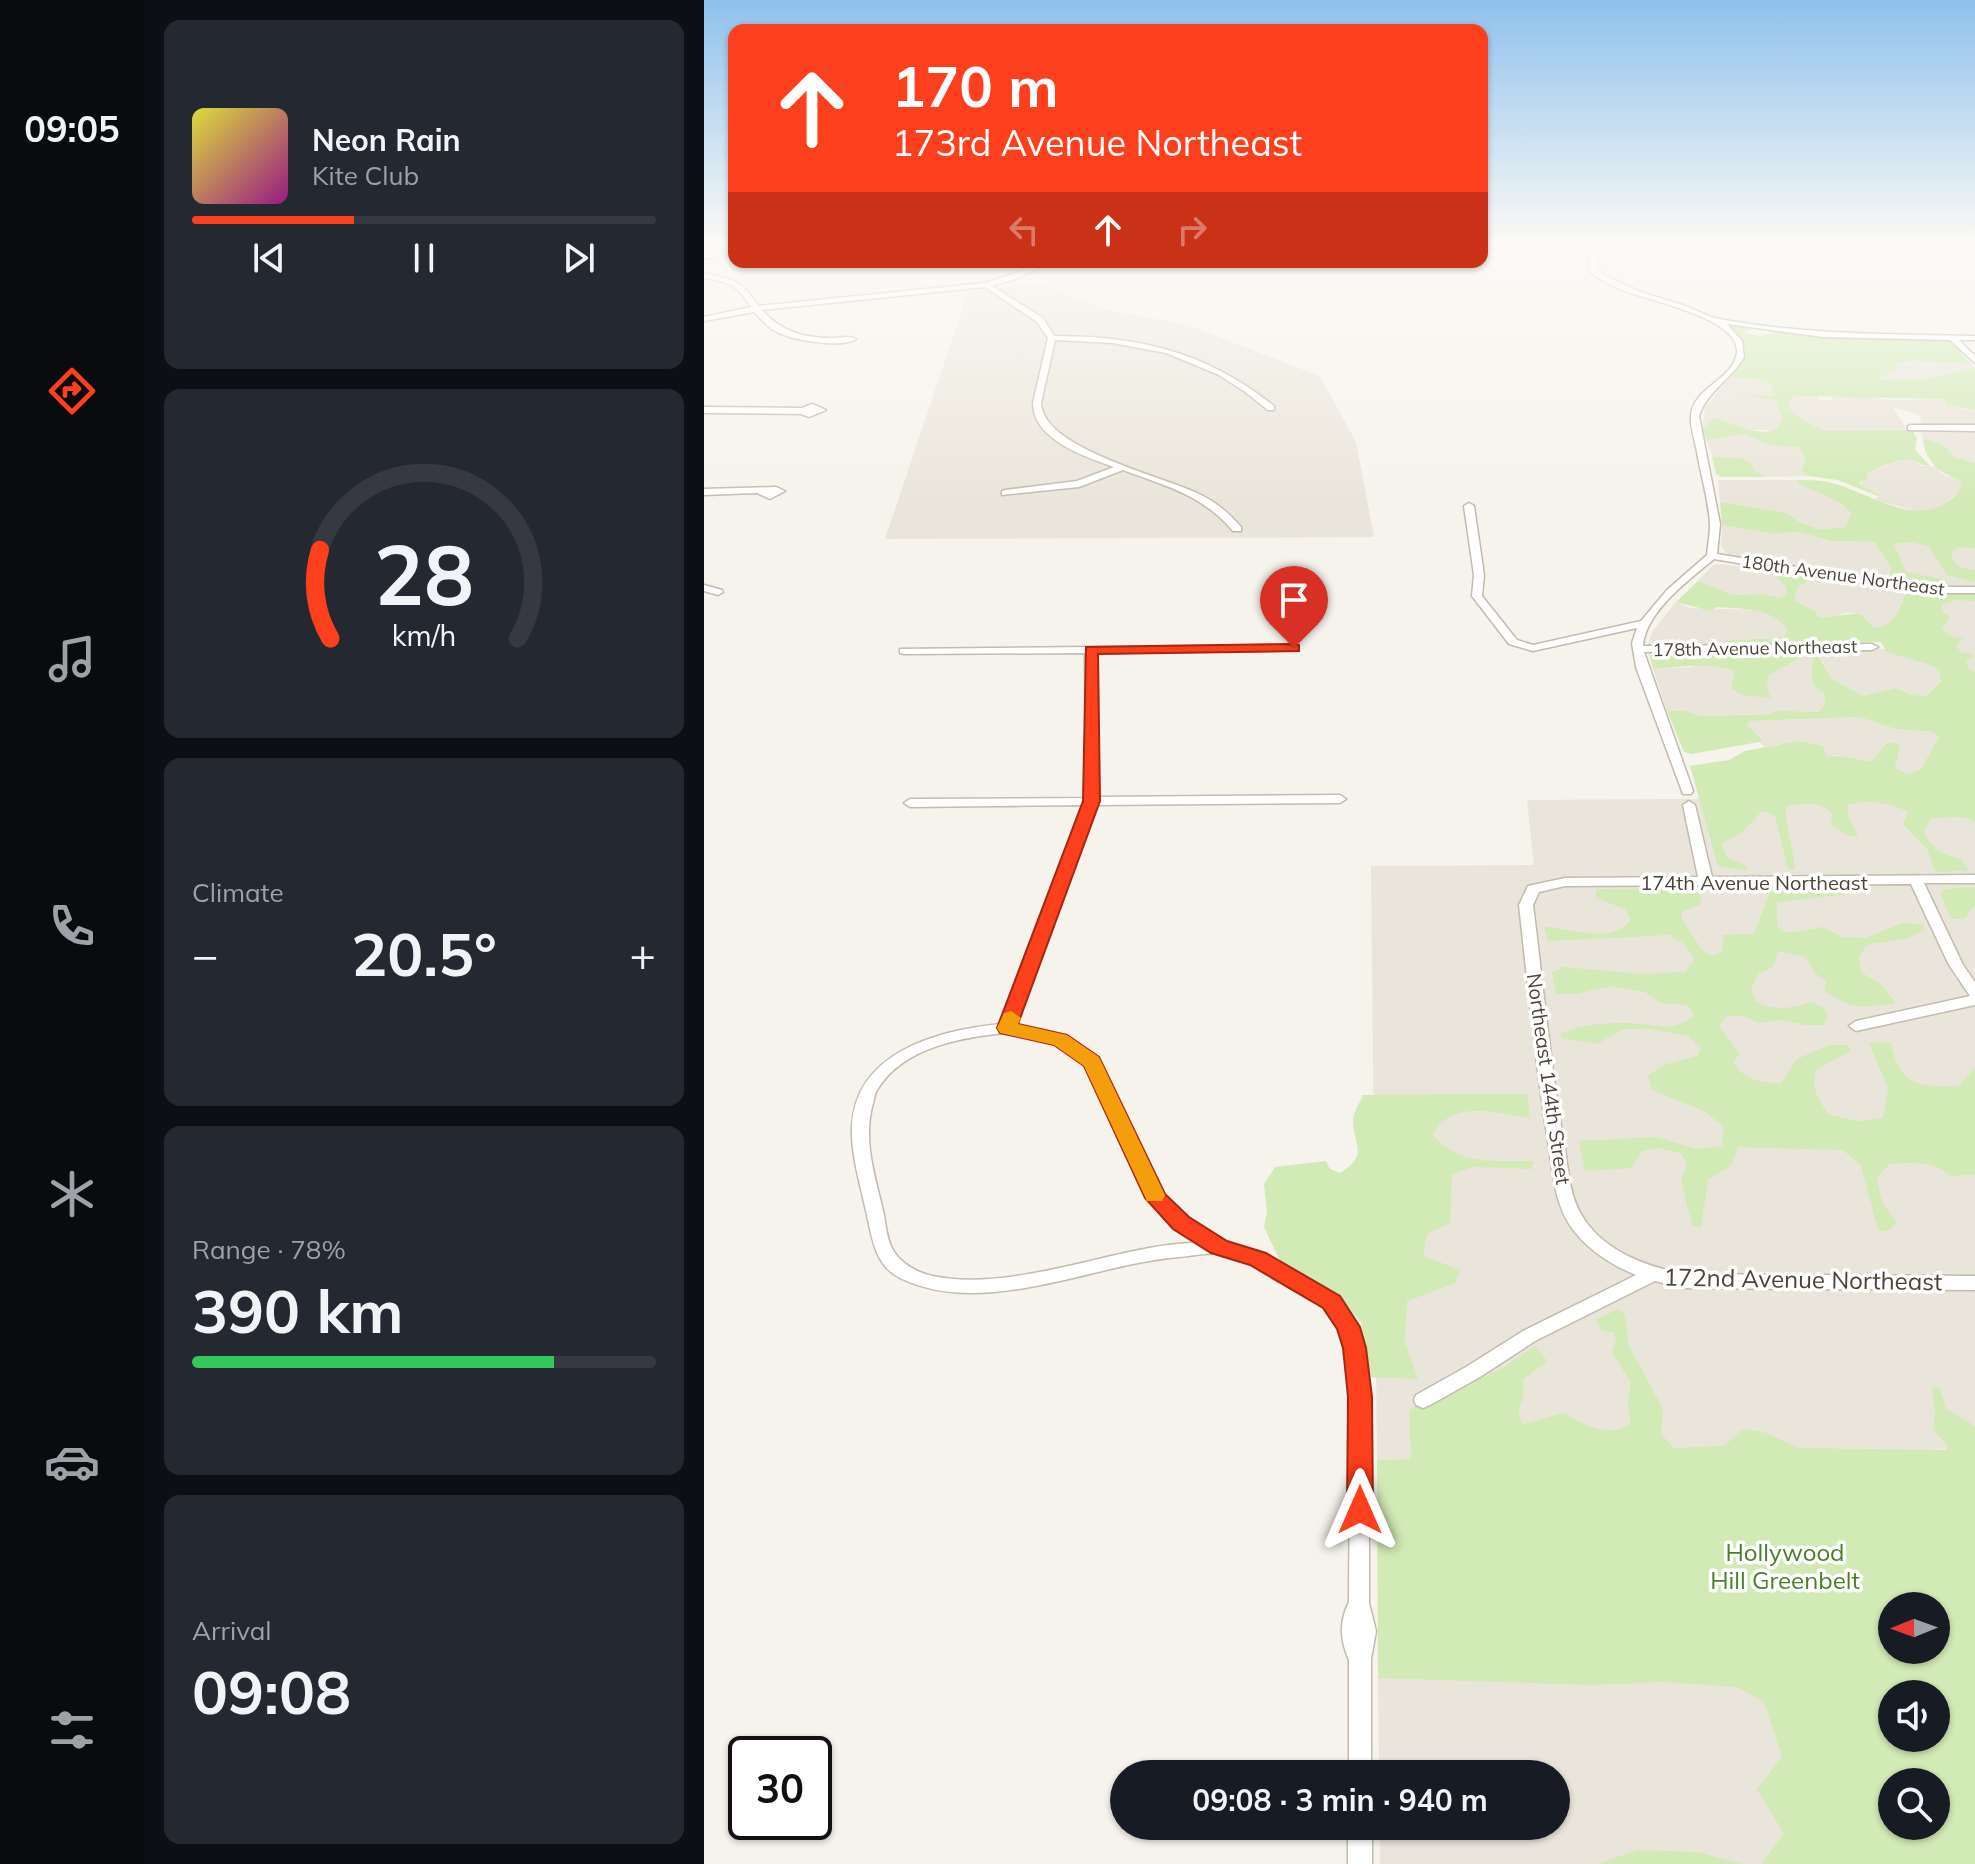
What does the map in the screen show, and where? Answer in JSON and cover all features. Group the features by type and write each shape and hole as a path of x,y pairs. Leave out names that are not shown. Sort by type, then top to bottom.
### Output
{"street":[{"path":"784,331 837,339"},
{"path":"1047,331 1052,338 1037,407 1043,423 1079,449 1211,501 1232,520 1237,529"},
{"path":"1706,882 1688,798 1638,649 1645,623 1678,586 1712,556 1715,524 1695,416 1699,404 1739,358 1741,352 1730,331"},
{"path":"1790,331 1975,338"},
{"path":"1052,338 1110,339 1161,349 1217,369 1246,385 1271,408"},
{"path":"1953,338 1975,361"},
{"path":"704,410 803,411"},
{"path":"1911,428 1975,428"},
{"path":"1005,493 1079,484 1121,468"},
{"path":"704,492 761,492"},
{"path":"1469,506 1479,575 1477,596 1513,642 1541,648 1645,623"},
{"name":"180th Avenue Northeast","path":"1712,556 1920,590 1975,590"},
{"path":"704,588 718,592"},
{"name":"178th Avenue Northeast","path":"1638,649 1872,647"},
{"path":"904,651 1294,648"},
{"path":"1007,1028 1092,801 1091,650"},
{"path":"910,803 1340,799"},
{"name":"174th Avenue Northeast","path":"1533,889 1553,883 1917,882 1975,879"},
{"path":"1917,882 1956,965 1975,993"},
{"name":"Northeast 144th Street","path":"1533,889 1526,905 1554,1131 1567,1203 1575,1219 1601,1247 1634,1268 1653,1274"},
{"path":"1856,1026 1975,1000"},
{"path":"1219,1247 1143,1255 996,1284 958,1286 929,1283 891,1266 884,1252 862,1155 860,1125 869,1089 890,1066 912,1050 967,1032 1007,1028 1060,1040 1092,1062 1156,1198 1181,1223 1219,1247 1258,1259 1331,1302 1348,1327 1360,1397 1359,1603 1354,1611 1353,1649 1360,1659 1360,1760"},
{"name":"172nd Avenue Northeast","path":"1423,1400 1529,1336 1653,1274 1684,1281 1975,1283"},
{"path":"1360,1840 1360,1864"}],"shaded area":[{"path":"955,331 1203,331 1320,376 1356,442 1374,537 885,539"},
{"path":"1908,361 1971,364 1975,368 1919,380 1872,381 1898,369 1896,364"},
{"path":"1731,377 1764,380 1772,385 1776,396 1768,396 1779,401 1777,407 1782,417 1781,425 1773,430 1742,430 1724,420 1702,430 1705,407"},
{"path":"1795,396 1817,396 1820,400 1832,400 1830,396 1865,396 1887,400 1946,399 1963,409 1975,410 1975,425 1920,426 1921,415 1892,407 1908,430 1824,431 1796,415 1788,403"},
{"path":"1920,430 1975,430 1975,463 1954,457 1944,445 1923,438"},
{"path":"1745,434 1768,445 1798,447 1805,454 1806,462 1801,471 1808,476 1766,477 1752,470 1742,458 1712,457 1707,440"},
{"path":"1911,459 1921,466 1938,466 1941,474 1960,480 1962,489 1940,508 1919,512 1875,500 1879,495 1860,486 1867,474 1896,461"},
{"path":"1718,480 1796,480 1799,484 1829,495 1851,513 1846,527 1819,529 1799,522 1787,513 1720,502"},
{"path":"1722,525 1773,534 1798,532 1832,541 1874,542 1891,567 1888,581 1728,555 1721,546"},
{"path":"1975,531 1975,707 1880,532"},
{"path":"1713,565 1780,573 1777,579 1785,585 1787,594 1779,598 1763,594 1733,595 1698,581"},
{"path":"1812,578 1906,593 1893,620 1885,627 1874,629 1861,614 1845,613 1832,618 1819,618 1815,611 1794,600 1797,588"},
{"path":"1676,602 1689,608 1760,610 1778,617 1787,629 1785,638 1726,640 1727,644 1648,645 1652,632"},
{"path":"1886,649 1930,665 1939,671 1941,680 1926,696 1895,688 1863,696 1831,678 1818,653 1814,654 1811,673 1814,685 1825,693 1825,704 1818,712 1701,716 1684,711 1667,711 1653,669 1690,667 1703,663 1720,666 1735,671 1771,697 1766,689 1768,676 1798,659 1797,651"},
{"path":"1859,717 1895,729 1932,732 1939,737 1921,769 1908,774 1895,768 1899,745 1887,742 1872,761 1855,761 1836,755 1827,757 1798,741 1765,747 1759,742 1762,738 1747,725 1750,721"},
{"path":"1975,797 1975,1449 1377,1460 1371,866 1534,865 1527,800"},
{"path":"1378,1678 1975,1679 1975,1864 1380,1864 1380,1840 1570,1840 1570,1760 1379,1760"}],"green space":[{"path":"1733,331 1747,331 1745,333 1761,336 1775,332 1834,337 1948,339 1971,364 1908,361 1896,364 1898,369 1875,380 1919,380 1975,368 1975,410 1947,405 1945,399 1795,396 1788,404 1796,415 1824,431 1912,430 1917,438 1915,450 1930,466 1901,460 1867,474 1868,479 1860,485 1878,496 1838,480 1808,476 1801,471 1805,459 1798,447 1768,445 1745,434 1707,440 1702,430 1714,418 1762,432 1778,426 1782,417 1777,407 1778,401 1742,394 1775,396 1771,385 1764,380 1731,377 1746,356 1744,345"},
{"path":"1923,438 1944,445 1954,457 1975,463 1975,548 1959,547 1951,553 1959,566 1975,570 1975,582 1947,575 1928,546 1910,542 1894,544 1906,572 1947,580 1947,586 1888,581 1891,567 1874,542 1832,541 1798,532 1773,534 1722,525 1720,502 1787,513 1799,522 1819,529 1846,527 1851,513 1839,503 1796,480 1828,482 1897,507 1914,511 1931,510 1946,503 1961,489 1960,480 1946,474 1930,460"},
{"path":"1712,457 1742,458 1752,464 1753,470 1766,477 1721,477 1716,474"},
{"path":"1780,573 1812,578 1797,588 1794,600 1815,611 1819,618 1861,614 1874,628 1891,621 1906,593 1975,594 1975,601 1955,600 1942,605 1943,612 1950,617 1942,629 1952,637 1964,638 1956,645 1961,653 1971,653 1973,657 1966,660 1968,668 1975,673 1975,823 1960,817 1930,819 1924,831 1934,847 1961,859 1969,871 1935,872 1927,849 1903,824 1908,811 1870,802 1847,805 1858,837 1846,835 1831,824 1832,814 1822,806 1786,806 1795,870 1788,869 1775,816 1762,811 1742,832 1722,844 1727,857 1747,866 1747,871 1718,866 1690,766 1729,760 1745,751 1798,741 1823,746 1827,757 1872,761 1887,742 1900,745 1895,768 1908,774 1921,769 1939,737 1932,732 1895,729 1859,717 1750,721 1747,725 1762,739 1759,742 1692,754 1684,752 1667,711 1684,711 1702,716 1771,714 1774,711 1818,712 1825,704 1825,694 1814,686 1811,673 1814,653 1817,653 1831,678 1863,696 1895,688 1926,696 1941,681 1939,671 1930,665 1887,652 1881,642 1727,644 1725,640 1784,638 1787,629 1772,616 1755,610 1717,607 1711,611 1676,602 1698,581 1733,595 1763,594 1779,598 1787,594 1785,585 1777,579"},
{"path":"1797,651 1798,659 1768,676 1767,689 1771,698 1742,695 1731,688 1735,671 1725,668 1694,666 1653,669 1649,653"},
{"path":"1975,887 1975,905 1964,919 1951,919 1941,895 1942,889"},
{"path":"1700,888 1701,904 1682,912 1681,918 1702,950 1712,956 1722,952 1723,935 1754,934 1771,889 1839,888 1850,894 1777,902 1777,926 1788,933 1822,927 1844,937 1865,938 1902,923 1924,925 1924,930 1908,938 1866,945 1859,958 1862,973 1881,984 1896,1003 1866,1006 1842,1001 1824,990 1827,982 1815,973 1806,957 1778,951 1773,967 1758,974 1751,988 1756,1002 1784,1008 1812,1002 1824,1008 1828,1017 1824,1025 1779,1020 1760,1023 1742,1016 1727,1016 1719,1026 1739,1053 1734,1063 1738,1069 1754,1080 1767,1082 1781,1083 1797,1059 1829,1045 1848,1045 1851,1051 1817,1069 1815,1088 1829,1115 1858,1121 1883,1118 1888,1088 1869,1043 1891,1042 1899,1068 1905,1076 1921,1084 1958,1086 1975,1068 1975,1175 1950,1176 1937,1167 1922,1164 1889,1164 1877,1179 1882,1202 1897,1223 1887,1231 1878,1230 1861,1166 1843,1150 1737,1147 1732,1163 1708,1179 1701,1227 1692,1226 1681,1181 1687,1162 1680,1153 1659,1148 1642,1151 1631,1168 1585,1171 1579,1141 1656,1137 1697,1149 1722,1146 1723,1126 1704,1111 1652,1090 1648,1076 1663,1065 1697,1056 1701,1048 1688,1036 1650,1029 1624,1029 1597,1044 1561,1038 1560,1034 1602,1024 1671,1026 1694,1015 1687,1005 1660,1003 1645,992 1610,986 1577,994 1556,994 1552,973 1563,967 1640,974 1685,972 1695,959 1684,944 1669,935 1548,941 1544,927 1602,934 1623,927 1631,919 1625,909 1596,898 1596,889"},
{"path":"1527,1094 1530,1118 1462,1112 1451,1116 1433,1135 1443,1145 1466,1157 1491,1161 1533,1161 1532,1169 1473,1167 1452,1174 1450,1223 1427,1234 1423,1256 1460,1270 1456,1283 1407,1301 1405,1342 1418,1379 1371,1377 1361,1322 1332,1291 1282,1265 1264,1227 1267,1212 1264,1184 1275,1167 1326,1161 1330,1169 1340,1173 1349,1166 1357,1155 1353,1120 1363,1095"},
{"name":"Hollywood Hill Greenbelt","path":"1618,1309 1625,1315 1629,1346 1663,1409 1661,1434 1674,1448 1724,1446 1743,1429 1767,1433 1799,1448 1946,1450 1948,1447 1933,1429 1932,1387 1940,1388 1946,1409 1975,1426 1975,1864 1761,1864 1784,1834 1757,1789 1782,1757 1764,1702 1737,1687 1663,1682 1592,1685 1378,1678 1377,1460 1411,1459 1409,1410 1501,1369 1535,1346 1547,1361 1523,1380 1523,1398 1518,1413 1523,1424 1564,1413 1597,1429 1622,1428 1631,1424 1628,1405 1631,1383 1612,1352 1616,1341 1614,1332 1602,1331 1595,1320"},
{"path":"1637,1850 1698,1852 1742,1864 1598,1864"}],"slow traffic":[{"path":"1011,1018 1007,1028 1060,1040 1092,1062 1116,1107 1155,1195"}],"route":[{"path":"1294,648 1091,650 1092,801 1007,1028 1060,1040 1092,1062 1116,1107 1156,1198 1181,1223 1219,1247 1258,1259 1331,1302 1348,1327 1354,1348 1360,1397 1360,1510"}]}
